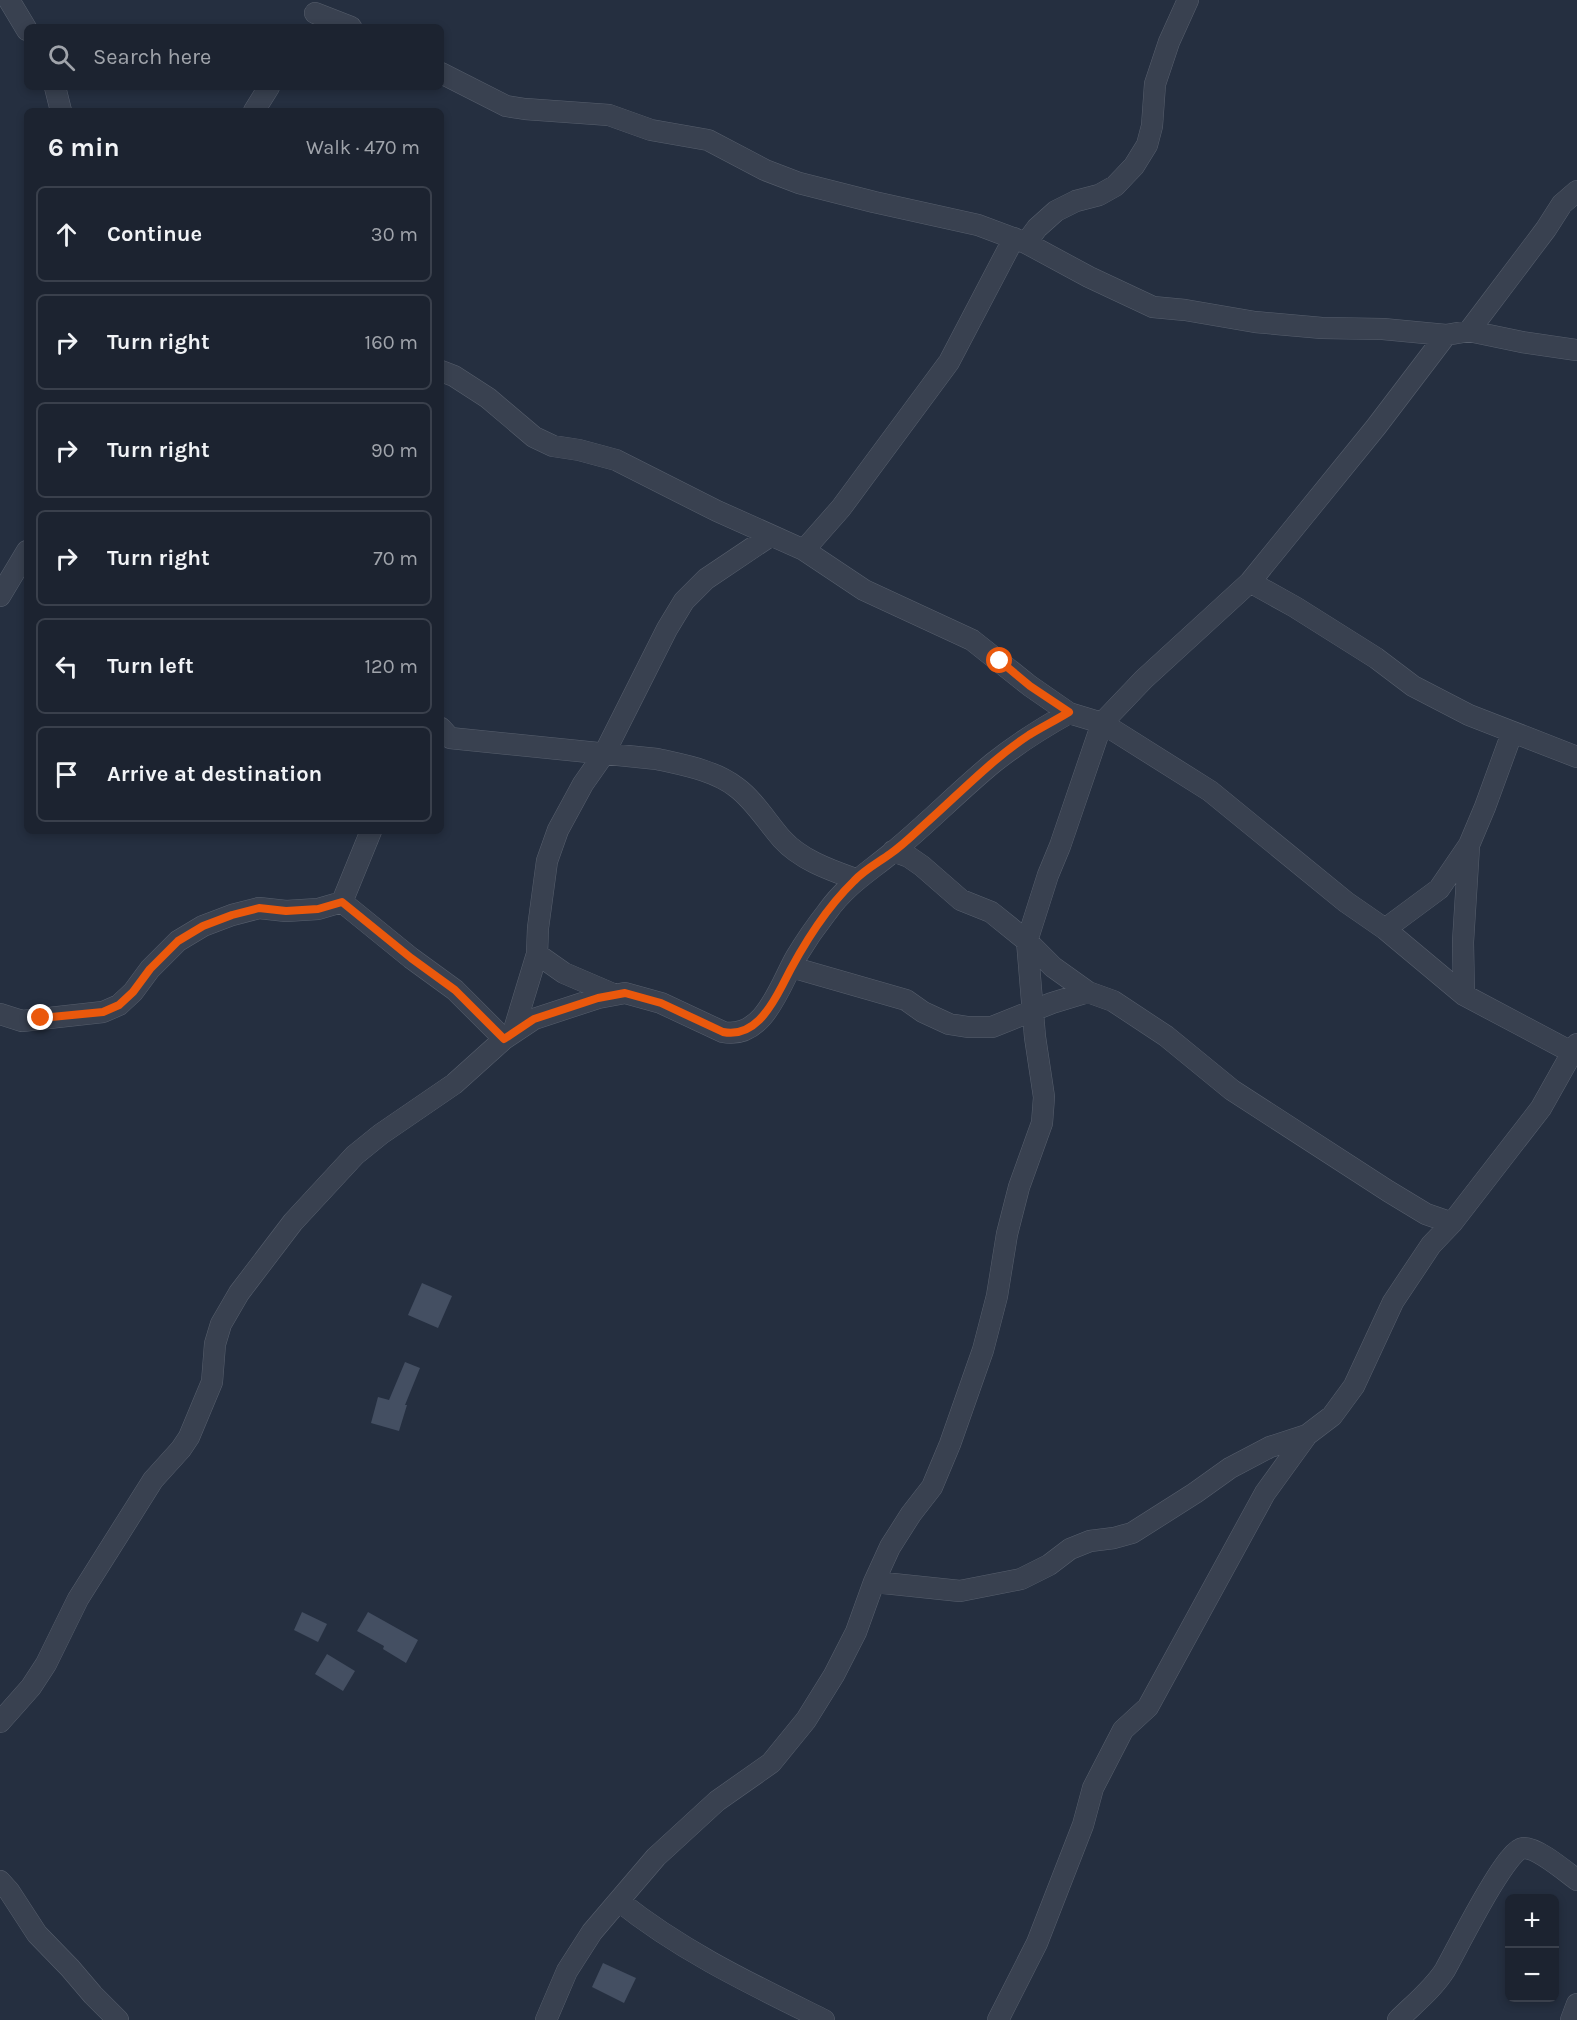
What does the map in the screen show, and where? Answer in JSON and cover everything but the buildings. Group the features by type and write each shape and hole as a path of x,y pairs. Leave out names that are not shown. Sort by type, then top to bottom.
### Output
{"street":[{"path":"9,0 24,25"},
{"path":"804,550 841,508 949,362 1020,241 1056,212 1076,201 1099,195 1114,186 1134,166 1147,145 1152,126 1155,84 1169,42 1188,0"},
{"path":"314,13 343,24"},
{"path":"444,75 506,105 525,109 609,115 651,130 708,140 765,170 799,183 978,225 1020,241 1152,307 1255,322 1322,328 1383,329 1446,335 1469,331 1551,348 1577,350"},
{"path":"56,90 60,108"},
{"path":"256,108 267,90"},
{"path":"1469,331 1546,229 1562,204 1577,191"},
{"path":"546,2020 573,1961 592,1932 656,1857 717,1801 771,1763 806,1720 834,1675 856,1632 874,1582 890,1547 932,1487 950,1444 983,1350 997,1296 1007,1234 1019,1187 1042,1123 1044,1097 1038,1069 1027,941 1101,723 1167,657 1250,582 1376,427 1446,335"},
{"path":"444,372 488,398 534,437 553,446 616,460 770,536 804,550 864,590 972,640 1030,686 1069,712 1101,723 1160,758 1209,791 1346,902 1386,929 1464,995 1575,1051 1541,1107 1452,1223 1431,1245 1393,1302 1354,1386 1332,1416 1307,1435 1265,1493 1148,1707 1123,1730 1093,1788 1083,1825 1007,2018"},
{"path":"508,1036 537,954 547,861 558,830 583,784 604,754 667,629 684,601 706,579 770,536"},
{"path":"0,596 24,556"},
{"path":"1250,582 1376,658 1413,686 1469,715 1577,757"},
{"path":"0,1722 31,1687 46,1664 78,1599 148,1488 189,1437 212,1382 215,1344 221,1324 240,1293 293,1222 356,1155 381,1134 454,1084 508,1036 534,1019 613,994 625,993 661,1003 723,1032 734,1034 744,1032 764,1014 827,911 855,879 893,851 992,764 1029,736 1069,712"},
{"path":"1386,929 1439,889 1469,845 1512,733"},
{"path":"444,737 657,759 691,766 735,786 784,842 803,856 824,868 855,879"},
{"path":"342,902 370,834"},
{"path":"1464,995 1463,942 1469,845"},
{"path":"893,851 909,857 922,866 961,900 991,912 1027,941 1053,967 1088,992 1113,1001 1137,1016 1166,1036 1232,1090 1426,1214 1452,1223"},
{"path":"342,902 455,990 508,1036"},
{"path":"0,1014 22,1021 103,1012 119,1005 178,941 203,926 259,908 286,911 318,909 342,902"},
{"path":"537,954 564,973 613,994"},
{"path":"791,967 906,1000 923,1012 948,1024 992,1027 1052,1003 1088,992"},
{"path":"874,1582 960,1591 1021,1579 1049,1565 1070,1549 1090,1541 1132,1533 1230,1468 1270,1447 1307,1435"},
{"path":"1398,2020 1444,1972 1491,1887 1511,1855 1518,1849 1525,1847 1535,1850 1577,1880"},
{"path":"0,1881 9,1890 37,1934 118,2020"},
{"path":"619,1901 637,1916 727,1972 824,2020"},
{"path":"1571,2020 1577,2004"}],"route":[{"path":"41,1018 103,1012 119,1005 178,941 203,926 259,908 286,911 318,909 342,902 455,990 504,1039 534,1019 598,998 625,993 661,1003 723,1032 734,1034 744,1032 764,1014 777,995 796,958 827,911 855,879 893,851 992,764 1029,736 1069,712 1030,686 1000,661"}]}
